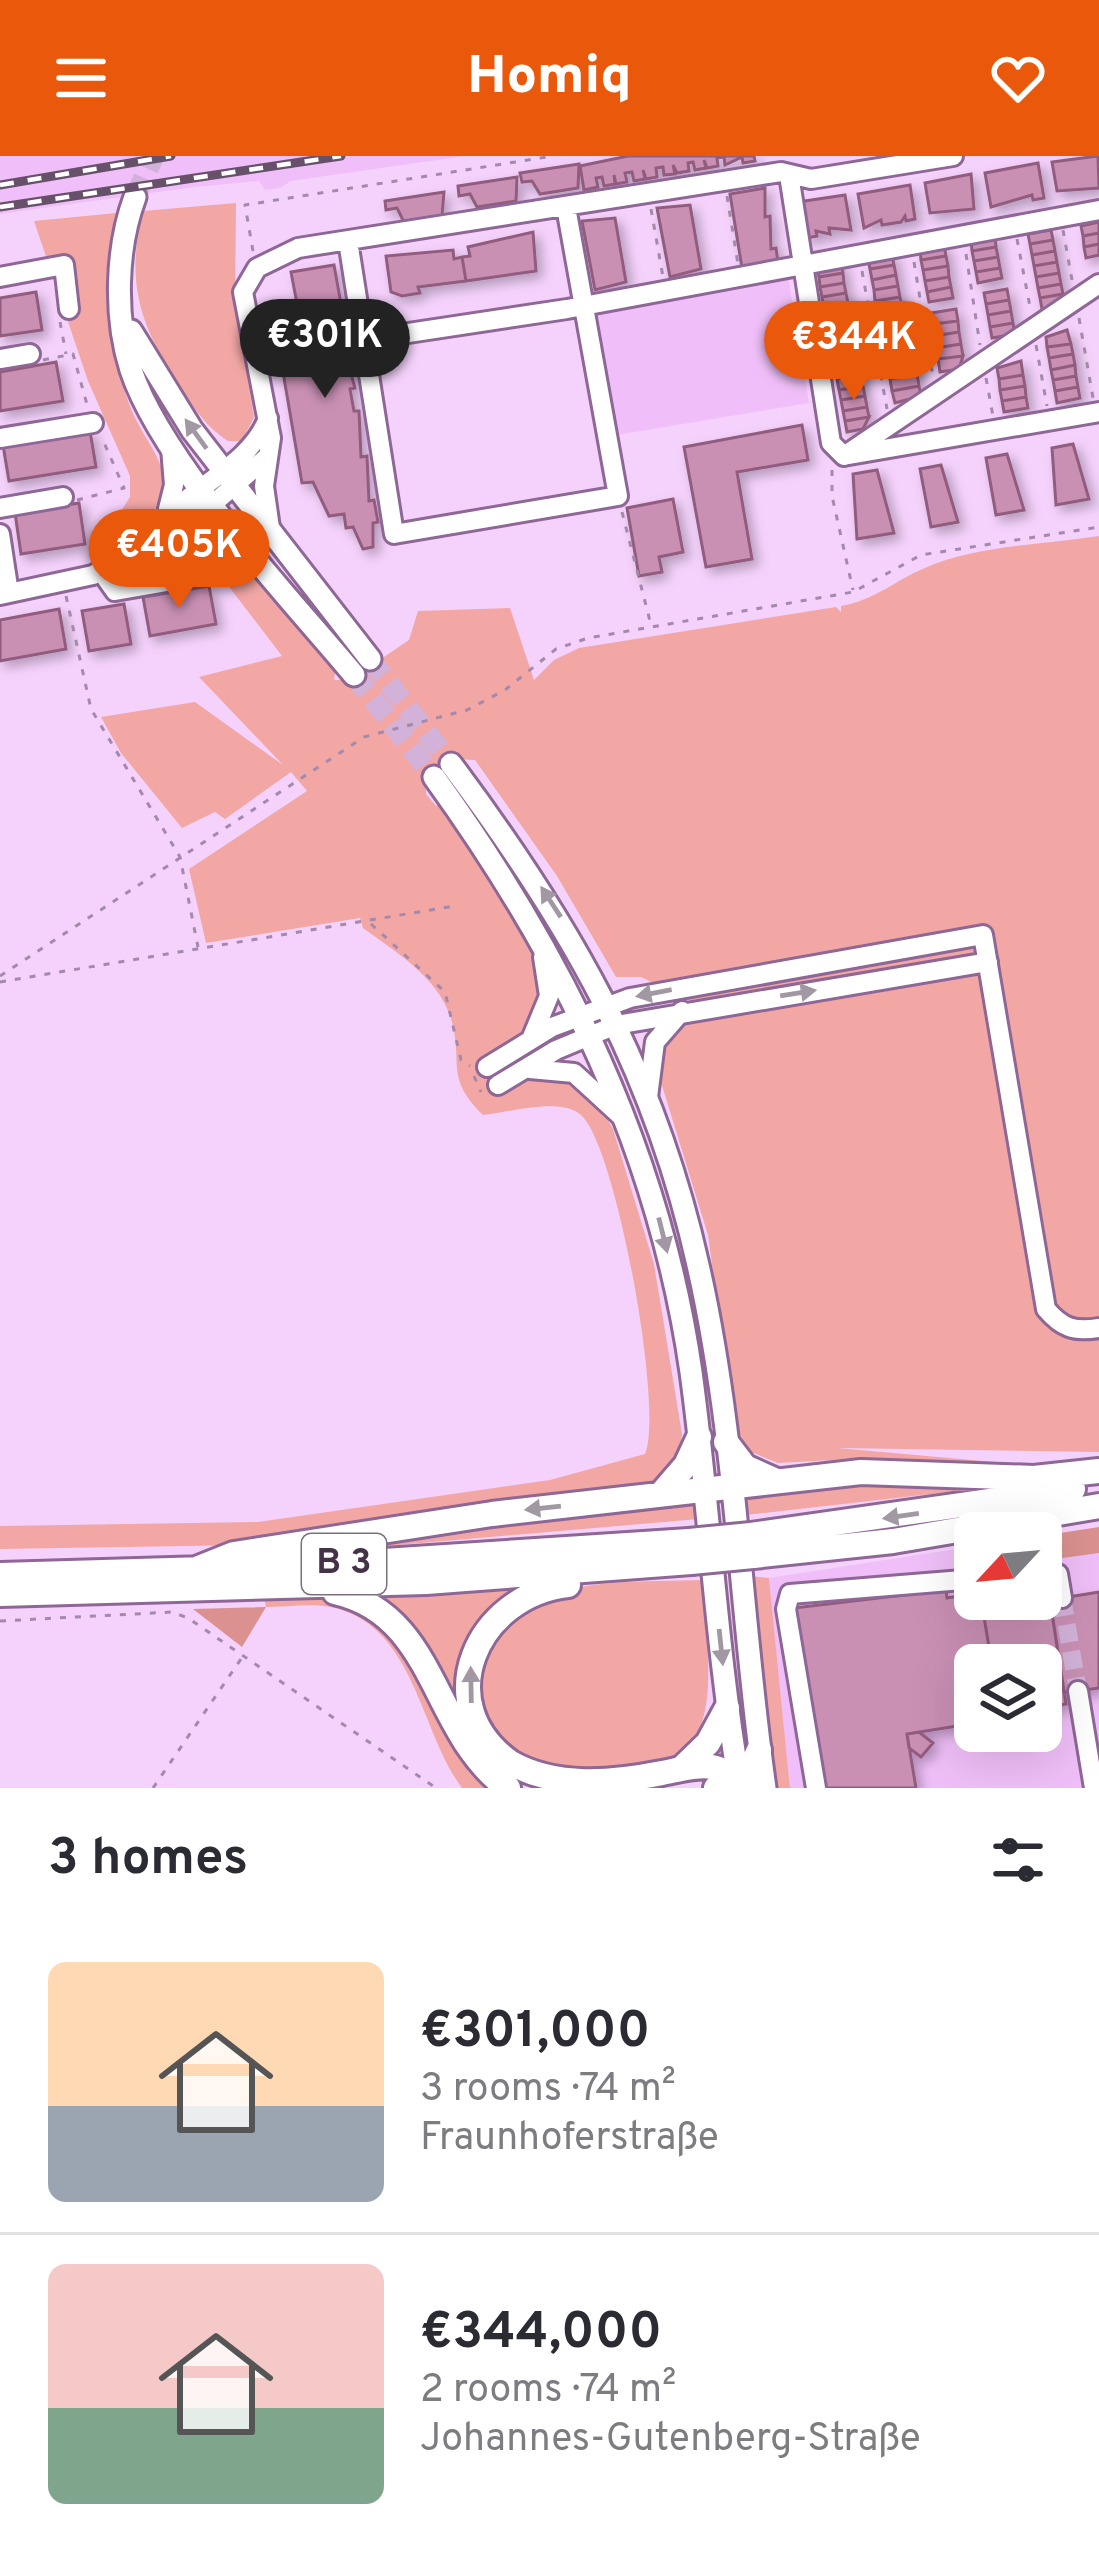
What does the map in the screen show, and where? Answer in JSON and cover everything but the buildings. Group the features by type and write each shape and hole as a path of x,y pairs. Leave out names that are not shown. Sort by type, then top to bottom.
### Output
{"highway":[{"path":"659,1496 679,1474 698,1437"},
{"path":"726,1442 745,1467 776,1480"},
{"path":"194,1570 234,1554 492,1514 776,1480 884,1471 1034,1478 1099,1471"},
{"name":"B 3","path":"0,1594 426,1582 686,1556 1099,1484"},
{"name":"B 3","path":"752,1545 892,1540 1099,1506"},
{"path":"686,1556 643,1577 543,1588 514,1601 485,1630 469,1682 475,1717 487,1740 533,1775 585,1783 709,1766 735,1787 759,1750"},
{"name":"B 3","path":"0,1575 686,1556"},
{"path":"267,1586 339,1592 388,1615 422,1657 472,1758 508,1788"},
{"path":"681,1769 708,1743 727,1708"}],"main road":[{"path":"125,316 143,356 362,667 207,494 170,443 133,375 125,316 121,254 135,197"},
{"path":"735,1787 718,1489 726,1442 699,1266 647,1097 612,1015 556,909 442,771 587,1023 628,1124 672,1273 698,1437 718,1489 765,1788"}],"street":[{"path":"273,538 264,496 268,418 243,292 256,268 298,248 724,181 789,175 812,179 952,156"},
{"path":"789,175 801,266 838,449"},
{"path":"348,241 394,534 618,496 566,207"},
{"path":"362,340 959,243 1060,224 1099,210"},
{"path":"0,277 64,265 69,309"},
{"path":"838,449 889,423 1099,284"},
{"path":"0,358 30,354"},
{"path":"838,449 1097,412"},
{"path":"228,478 268,418"},
{"path":"0,438 93,423"},
{"path":"149,538 166,513 174,485 170,443"},
{"path":"0,534 5,594 64,584 101,571 228,478 266,458"},
{"path":"166,513 207,494"},
{"path":"0,508 61,500"},
{"path":"101,571 116,591 207,575"},
{"path":"532,1037 550,996 533,924"},
{"path":"487,1067 532,1037 612,1015 982,935 1046,1309 1060,1325 1081,1331 1099,1328"},
{"path":"612,1015 682,1011 988,962"},
{"path":"647,1097 655,1042 682,1011"},
{"path":"498,1085 587,1023"},
{"path":"519,1071 540,1066 574,1073 628,1124"},
{"path":"816,1788 786,1609 790,1594 954,1581"},
{"path":"1078,1691 1094,1788"}],"path":[{"path":"256,268 245,205 553,156"},
{"path":"724,181 740,277"},
{"path":"648,193 665,290"},
{"path":"1060,224 1097,412"},
{"path":"959,243 996,430"},
{"path":"912,252 936,392"},
{"path":"856,260 889,423"},
{"path":"61,500 124,488 93,423 70,355 60,321 69,309"},
{"path":"838,449 832,496 853,592"},
{"path":"618,496 651,626"},
{"path":"0,979 378,730 466,710 505,690 556,649 651,626 853,592 921,555 1099,527"},
{"path":"64,584 91,709 180,857 199,949"},
{"path":"0,979 454,906"},
{"path":"369,922 436,979 456,1020 461,1060 475,1068 487,1067"},
{"path":"487,1067 474,1076 473,1085 483,1093 498,1085"},
{"path":"0,1621 172,1612 436,1788"},
{"path":"153,1788 243,1656"}],"shaded area":[{"path":"0,156 465,156 291,181 265,190 259,181 0,214"},
{"path":"236,203 235,303 254,417 242,441 228,441 195,409 154,343 140,302 136,260 143,211"},
{"path":"116,213 109,288 117,364 132,411 165,479 153,517 101,559 99,546 130,497 130,476 88,381 34,221"},
{"path":"788,276 809,403 617,435 596,308"},
{"path":"207,524 221,529 336,665 334,680 350,680 409,640 418,611 510,608 534,680 554,660 579,648 836,607 841,612 841,606 945,560 1099,536 1099,1452 837,1448 1017,1464 851,1459 778,1463 749,1451 734,1424 708,1235 660,1079 666,1040 685,1021 719,1015 641,977 616,977 557,876 475,760 455,759 427,777 426,794 436,806 443,802 538,959 546,986 532,1028 483,1064 500,1091 528,1076 570,1079 604,1113 613,1129 654,1264 682,1434 678,1462 656,1484 246,1545 0,1549 0,1526 258,1522 550,1480 645,1454 648,1388 634,1282 609,1177 582,1116 548,1106 483,1115 459,1080 452,1022 438,992 416,968 363,928 360,918 206,943 189,869 307,791 291,772 225,819 215,812 182,828 121,753 101,717 195,702 283,765 199,677 282,656 214,567 205,568 201,554 121,581 116,576"},
{"path":"863,1480 1010,1485 746,1515 745,1491"},
{"path":"697,1497 699,1519 339,1550 337,1546"},
{"path":"1099,1527 1099,1553 1062,1558 1062,1533"},
{"path":"954,1549 954,1620 1062,1620 1062,1558 1099,1553 1099,1788 790,1788 769,1578"},
{"path":"750,1576 769,1578 790,1788 775,1788"},
{"path":"702,1580 707,1701 697,1733 682,1751 641,1767 562,1773 532,1763 498,1735 481,1697 481,1676 487,1655 519,1608 586,1586"},
{"path":"521,1590 491,1611 469,1719 560,1788 525,1782 498,1766 477,1742 425,1650 404,1621 376,1597"},
{"path":"328,1596 383,1620 494,1788 462,1788 412,1682 381,1635 359,1618 331,1607 266,1607 264,1597"},
{"path":"266,1607 242,1647 193,1609"}],"tunnel":[{"path":"135,197 154,156"},
{"path":"370,659 451,764"},
{"path":"354,675 434,777"},
{"path":"1062,1598 1078,1691"}],"railway":[{"path":"0,185 171,156"},
{"path":"0,207 341,156"}]}
